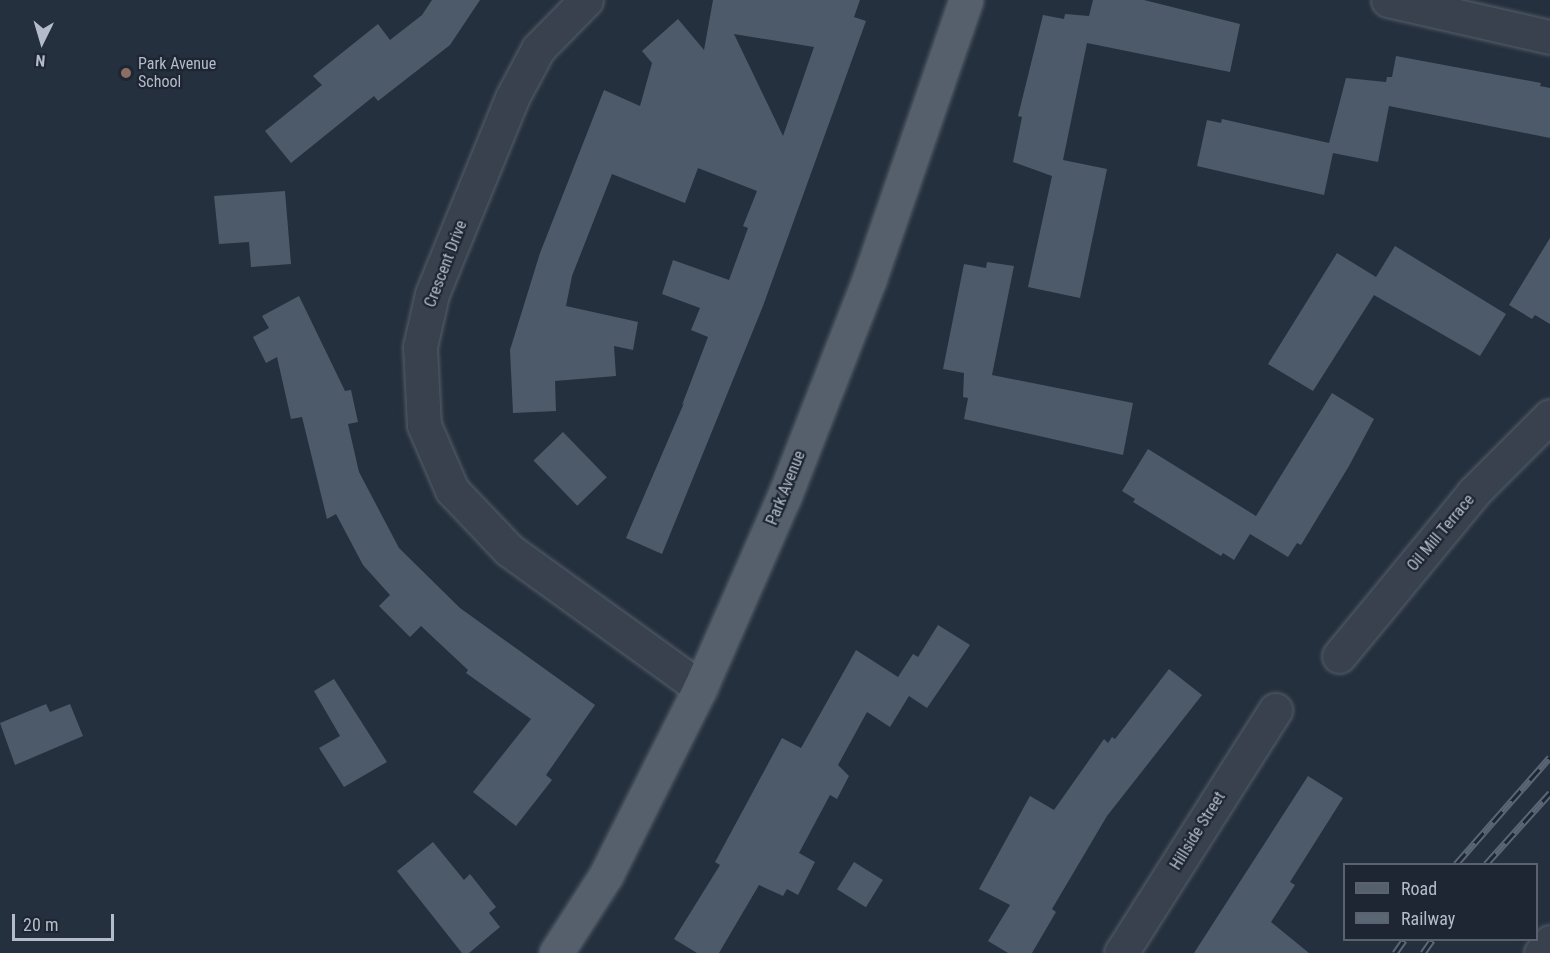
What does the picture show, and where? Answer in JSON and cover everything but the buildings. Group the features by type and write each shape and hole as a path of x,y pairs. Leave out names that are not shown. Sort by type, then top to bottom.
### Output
{"main road":[{"name":"Park Avenue","path":"556,953 606,875 700,688 783,497 869,280 966,0"}],"street":[{"name":"Crescent Drive","path":"586,0 538,49 512,98 432,294 420,347 424,425 452,490 509,550 700,688"},
{"path":"1388,0 1550,37"},
{"name":"Oil Mill Terrace","path":"1339,656 1474,492 1550,416"},
{"name":"Hillside Street","path":"1121,953 1275,710"},
{"path":"1541,953 1550,942"}],"railway":[{"path":"1457,863 1550,757"},
{"path":"1487,863 1550,793"},
{"path":"1395,953 1403,941"},
{"path":"1423,953 1431,941"}],"place":[{"name":"Park Avenue School","path":"126,73"}]}
